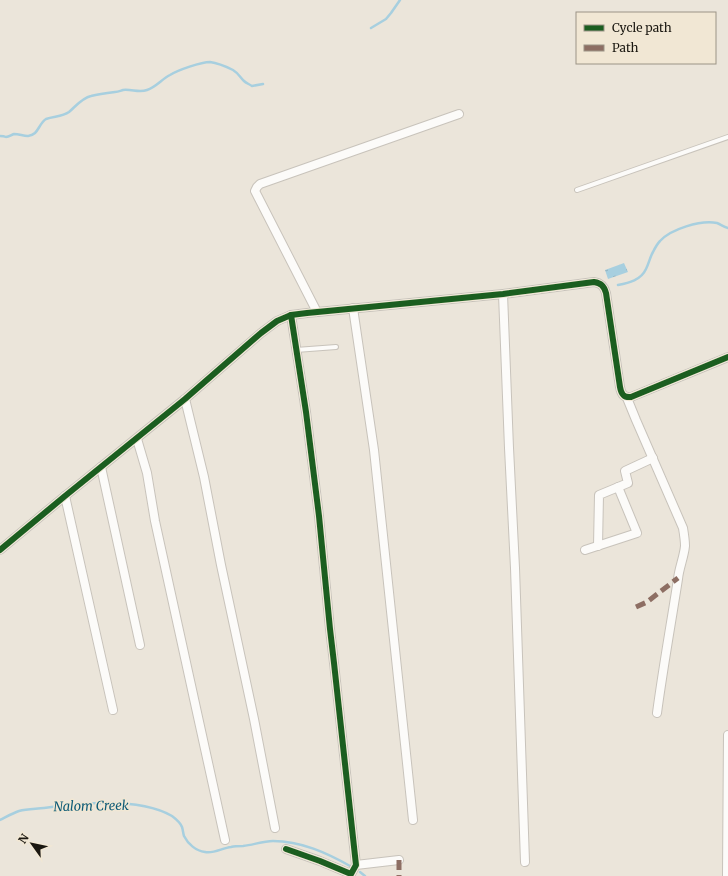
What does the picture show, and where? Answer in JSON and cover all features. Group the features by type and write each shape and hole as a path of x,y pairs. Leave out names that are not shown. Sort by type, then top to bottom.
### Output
{"street":[{"path":"317,312 255,192 257,187 268,181 459,114"},
{"path":"0,550 65,496 186,400 261,333 277,321 291,315 503,294 594,282 602,284 606,293 622,395 627,398 683,528 685,543 665,656 657,713"},
{"path":"503,294 525,862"},
{"path":"353,308 374,450 413,820"},
{"path":"286,850 320,861 351,874 356,865 319,516 306,412 291,315"},
{"path":"627,398 728,358"},
{"path":"186,400 204,477 275,828"},
{"path":"137,439 146,473 155,521 225,840"},
{"path":"598,546 599,495 628,483 625,471 653,458"},
{"path":"101,468 140,645"},
{"path":"585,550 637,533 618,487"},
{"path":"65,496 113,710"},
{"path":"727,876 728,735"},
{"path":"356,865 399,860"}],"lane":[{"path":"577,190 728,136"},
{"path":"296,350 336,347"}],"water":[{"path":"624,263 628,272 608,279 605,270"}],"waterway":[{"path":"371,28 386,19 400,0"},
{"path":"0,136 7,137 14,134 30,136 35,133 46,119 66,114 82,100 88,97 123,90 147,90 174,73 201,63 210,62 219,64 235,71 245,82 252,86 263,84"},
{"path":"618,285 630,282 641,276 644,273 652,254 660,241 678,229 694,224 710,222 717,223 728,228"},
{"name":"Nalom Creek","path":"0,820 25,810 74,804 109,803 143,806 159,810 172,816 181,825 184,836 195,849 212,852 236,846 269,841 294,843 304,845 350,866"},
{"name":"Nalom Creek","path":"360,872 365,876"}],"marked path":[{"path":"636,607 647,602 678,578"},
{"path":"399,860 399,876"}],"cycle path":[{"path":"0,550 185,399 261,333 277,321 291,315 503,294 594,282 602,285 606,293 620,387 624,396 631,397 728,357"},
{"path":"286,849 351,874 356,865 319,516 306,412 291,315"}]}
